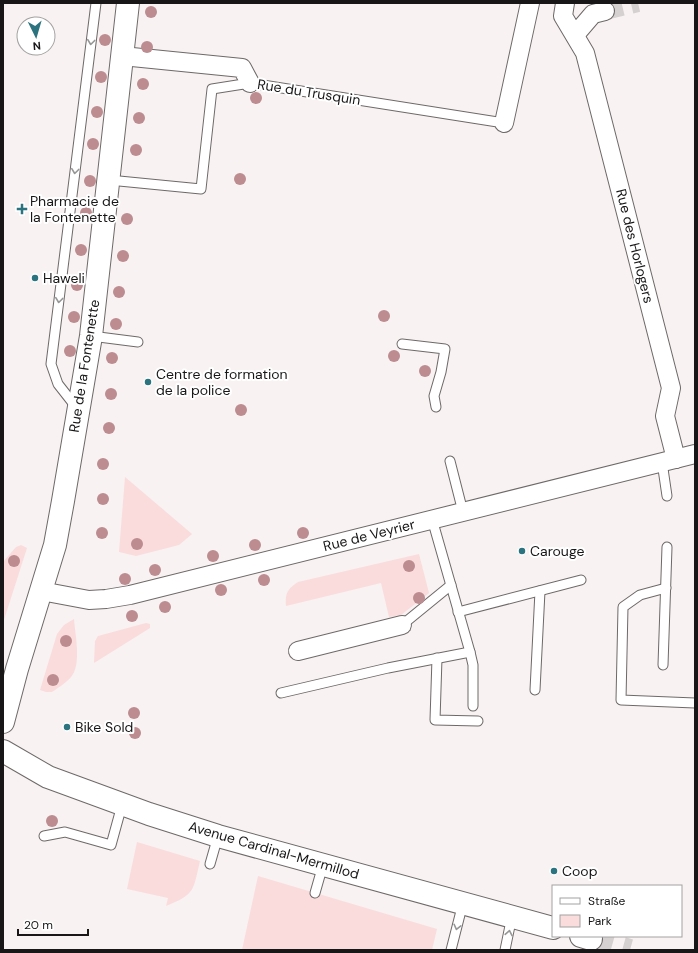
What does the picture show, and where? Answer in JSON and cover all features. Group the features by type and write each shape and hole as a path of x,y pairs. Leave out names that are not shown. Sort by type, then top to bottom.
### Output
{"main road":[{"name":"Rue de la Fontenette","path":"3,722 15,675 54,545 60,519 91,336 128,3"},
{"name":"Avenue Cardinal-Mermillod","path":"3,752 48,778 218,836 552,928"}],"street":[{"path":"504,123 530,3"},
{"name":"Rue des Horlogers","path":"565,3 563,16 585,53 671,388 665,416 669,460"},
{"path":"575,35 593,14 605,11"},
{"name":"Rue du Trusquin","path":"122,56 242,68 250,83"},
{"name":"Rue de Veyrier","path":"41,591 89,600 115,598 695,454"},
{"path":"298,651 402,626"}],"lane":[{"path":"78,409 58,384 51,364 96,3"},
{"path":"108,180 201,189 212,89 250,83"},
{"name":"Rue du Trusquin","path":"250,83 504,123"},
{"path":"91,336 138,342"},
{"path":"402,344 445,349 446,372 434,396 436,407"},
{"path":"667,496 669,460"},
{"path":"450,461 463,512"},
{"path":"432,519 473,665 473,706"},
{"path":"663,665 667,547"},
{"path":"458,612 581,580"},
{"path":"402,626 451,584"},
{"path":"666,588 640,595 623,607 621,700 695,703"},
{"path":"535,690 540,591"},
{"path":"281,693 388,668 470,652"},
{"path":"437,658 435,720 478,721"},
{"path":"44,836 64,832 111,845 122,804"},
{"path":"210,864 218,836"},
{"path":"315,893 323,865"},
{"path":"451,950 463,903"},
{"path":"505,950 512,916"}],"green space":[{"path":"125,477 192,534 179,545 136,556 119,552"},
{"path":"21,545 27,548 3,623 3,562 16,547"},
{"path":"419,554 429,593 401,615 389,617 381,583 286,606 288,591 298,582"},
{"path":"74,619 77,657 74,672 67,681 52,692 40,690 57,634 64,625"},
{"path":"146,623 150,624 150,628 94,663 95,641 98,636"},
{"path":"137,842 200,861 192,890 183,898 166,906 168,898 127,889"},
{"path":"258,876 437,929 432,950 242,950"}],"tunnel":[{"path":"605,11 638,3"},
{"path":"591,939 630,950"}],"place":[{"name":"Pharmacie de la Fontenette","path":"22,209"},
{"name":"Haweli","path":"35,278"},
{"name":"Centre de formation de la police","path":"148,382"},
{"name":"Carouge","path":"522,551"},
{"name":"Bike Sold","path":"67,727"},
{"name":"Coop","path":"554,871"}]}
